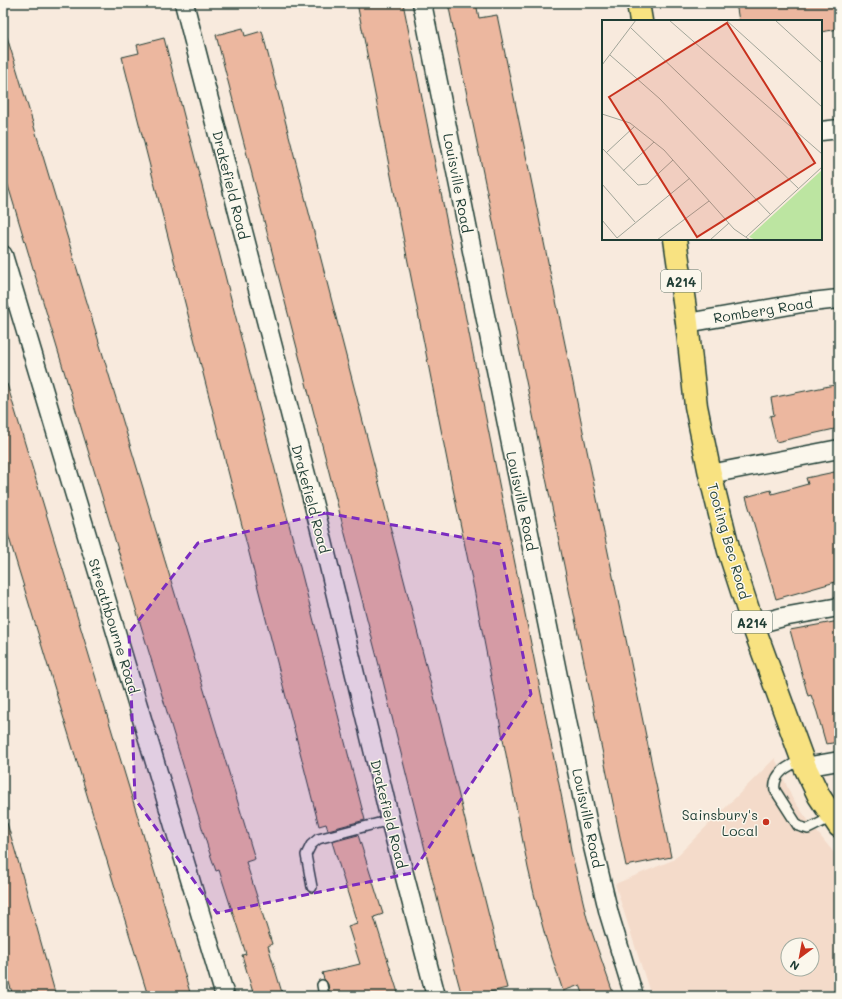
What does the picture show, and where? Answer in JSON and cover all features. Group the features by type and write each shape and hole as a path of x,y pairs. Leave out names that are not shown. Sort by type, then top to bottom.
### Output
{"highway":[{"path":"638,3 641,20"},
{"name":"Tooting Bec Road","path":"675,240 687,323 696,406 710,474 729,551 753,625 804,764 819,796 836,822"}],"street":[{"name":"Drakefield Road","path":"184,3 321,533 390,820 436,996"},
{"name":"Louisville Road","path":"422,3 589,830 609,914 634,996"},
{"path":"822,131 839,130"},
{"name":"Streathbourne Road","path":"3,255 225,996"},
{"name":"Romberg Road","path":"687,323 802,303 839,299"},
{"path":"710,474 839,449"},
{"path":"753,625 783,617 839,607"},
{"path":"804,764 839,761"}],"lane":[{"path":"804,764 784,769 775,781 775,790 798,826 808,829 836,822"},
{"path":"312,887 306,855 311,845 318,839 390,820"},
{"path":"322,985 324,996"}],"highlighted area":[{"path":"326,513 500,544 531,694 412,873 217,913 135,799 129,633 198,543"}],"shaded area":[{"path":"775,758 792,798 839,859 839,996 651,996 615,884 673,860"}],"building":[{"path":"357,3 403,3 567,824 571,851 587,918 614,996 584,996 580,985 563,991 536,902 528,868"},
{"path":"448,3 476,3 479,18 497,15 671,857 626,866"},
{"path":"736,3 836,3 838,29 822,32 822,20 739,20"},
{"path":"243,28 245,36 262,31 436,704 507,988 490,992 491,996 462,996 455,970 380,669 216,35"},
{"path":"7,37 255,859 246,862 272,944 268,946 283,996 254,996 242,955 246,954 219,870 216,871 209,851 3,169 3,38"},
{"path":"164,38 365,820 328,830 326,824 319,826 122,57 139,53 137,45"},
{"path":"7,384 191,996 148,996 3,518 3,385"},
{"path":"839,384 839,428 776,442 770,416 774,415 771,398"},
{"path":"839,471 839,581 776,599 746,497 771,490 772,494 808,484 806,478"},
{"path":"839,621 839,742 826,744 811,695 808,696 790,630"},
{"path":"7,823 56,996 13,996 3,962 3,824"},
{"path":"358,835 383,914 374,917 399,996 330,996 328,984 322,973 360,964 348,926 357,923 332,842"}],"place":[{"name":"Sainsbury's Local","path":"766,822"}]}
